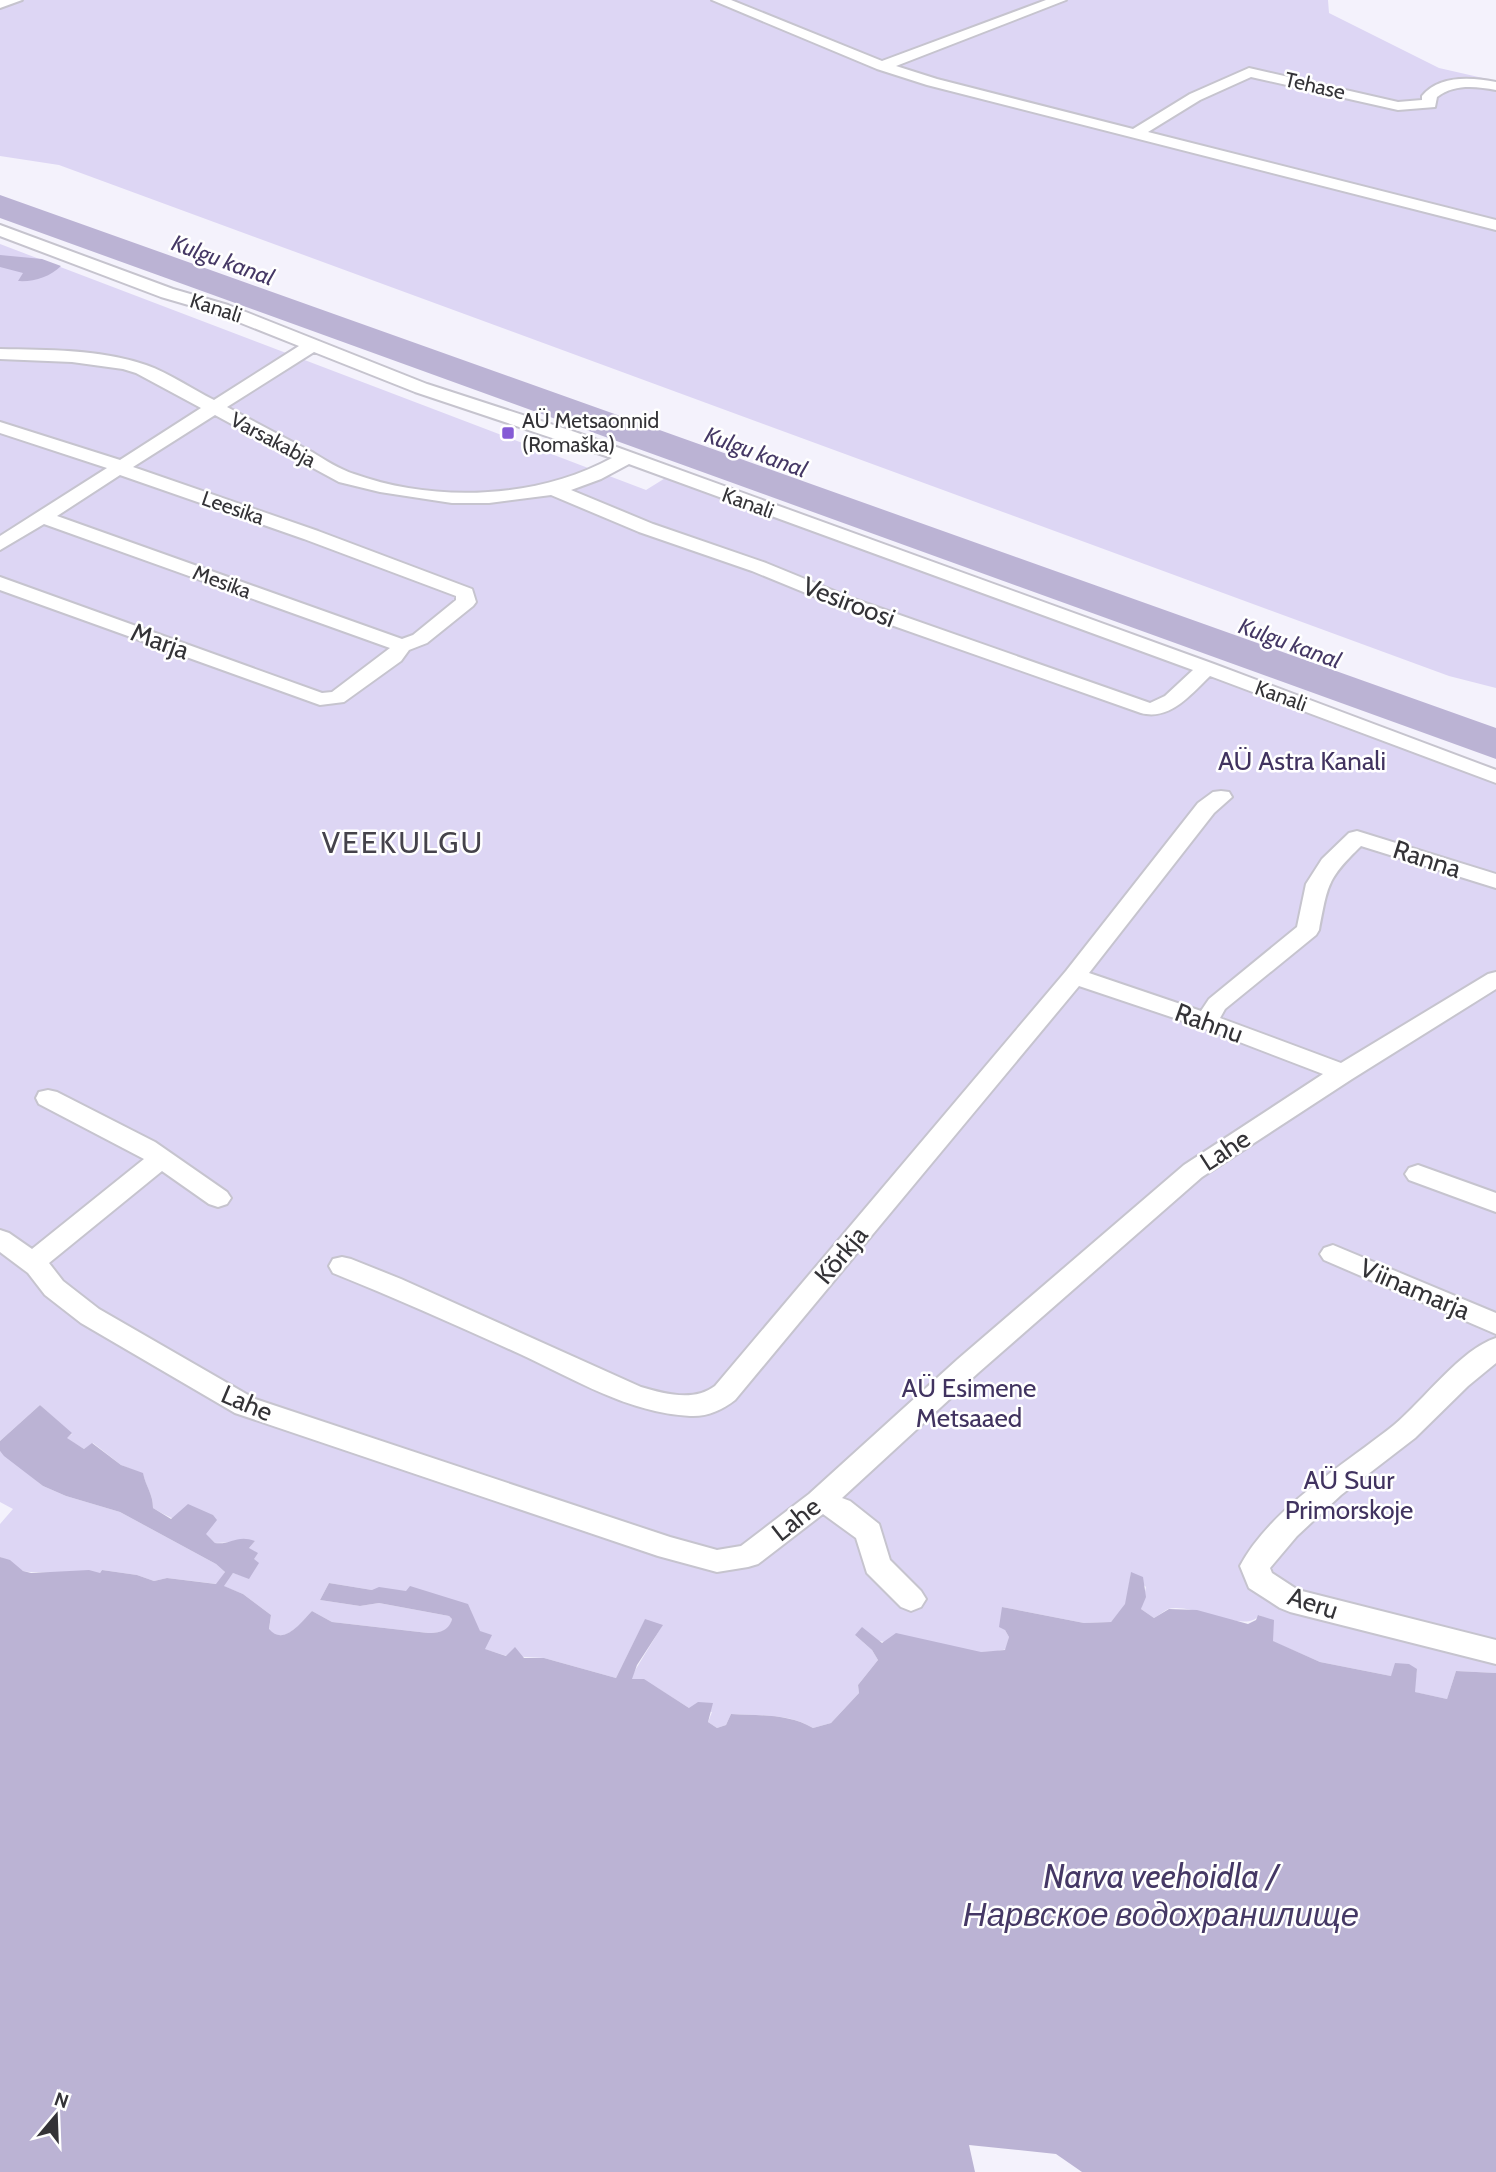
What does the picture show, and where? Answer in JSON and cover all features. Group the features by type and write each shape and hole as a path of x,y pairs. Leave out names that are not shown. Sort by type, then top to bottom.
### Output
{"street":[{"path":"0,4 15,0"},
{"path":"719,0 882,66 932,82 1496,225"},
{"path":"882,66 1059,0"},
{"name":"Tehase","path":"1135,134 1195,97 1248,72 1398,106 1430,104 1429,96 1439,87 1480,82 1496,86"},
{"name":"Kanali","path":"0,230 314,344 421,387 569,436 1207,668 1496,777"},
{"path":"0,544 314,344"},
{"name":"Varsakabja","path":"0,354 118,362 142,369 346,478 381,488 478,498 553,489 591,476 626,458"},
{"name":"Leesika","path":"0,427 36,441 111,462 120,468 311,535 464,593 466,602 420,639 402,646"},
{"name":"Vesiroosi","path":"553,489 646,528 759,567 847,603 1148,709 1157,710 1168,703 1207,668"},
{"name":"Mesika","path":"41,517 402,646"},
{"name":"Marja","path":"0,583 320,699 337,698 394,657 402,646"},
{"name":"Kõrkja","path":"342,1266 413,1294 610,1385 661,1401 691,1406 712,1404 725,1393 1074,976 1206,808 1221,797"},
{"name":"Ranna","path":"1206,1021 1217,1004 1308,930 1317,884 1331,864 1357,838 1496,881"},
{"name":"Rahnu","path":"1074,976 1206,1021 1343,1073"},
{"name":"Lahe","path":"0,1239 33,1262 54,1288 90,1317 245,1406 668,1548 717,1560 748,1556 819,1502 968,1366 1193,1171 1343,1073 1496,979"},
{"path":"48,1098 146,1148 218,1198"},
{"path":"33,1262 160,1159"},
{"path":"1418,1174 1496,1203"},
{"name":"Viinamarja","path":"1333,1254 1496,1324"},
{"name":"Aeru","path":"1496,1348 1458,1379 1405,1431 1331,1487 1287,1528 1255,1566 1259,1580 1290,1600 1496,1652"},
{"path":"819,1502 839,1509 869,1532 877,1565 911,1599"}],"green space":[{"path":"0,0 1328,0 1329,13 1439,68 1496,81 1496,688 1449,676 59,165 0,156"},
{"path":"0,244 646,490 667,477 1496,781 1496,1673 1456,1671 1447,1699 1414,1692 1417,1669 1391,1676 1320,1662 1272,1641 1265,1618 1259,1615 1253,1620 1243,1622 1178,1608 1168,1609 1154,1618 1141,1609 1146,1587 1131,1573 1126,1604 1111,1622 1084,1623 1002,1607 1005,1630 1009,1637 1007,1649 975,1652 888,1643 855,1635 872,1650 878,1660 858,1685 859,1693 831,1723 813,1728 784,1718 731,1714 726,1725 717,1728 708,1722 712,1712 689,1708 656,1687 632,1679 662,1626 645,1620 616,1678 544,1658 507,1656 484,1649 470,1609 407,1591 372,1590 329,1583 320,1600 360,1606 379,1603 449,1616 452,1619 449,1626 440,1632 428,1633 332,1622 312,1611 292,1631 275,1634 269,1630 271,1615 243,1594 223,1586 233,1573 249,1578 253,1560 249,1548 255,1541 215,1543 153,1508 143,1474 121,1465 93,1443 84,1449 66,1438 72,1434 40,1405 0,1441"},
{"path":"0,1451 43,1486 66,1496 120,1512 216,1564 225,1572 217,1584 167,1578 154,1581 137,1575 102,1570 100,1573 23,1571 0,1557 0,1524 13,1509 0,1502"}],"water":[{"path":"0,195 1496,728 1496,759 0,218"},
{"path":"0,255 42,259 61,266 41,278 18,281 23,273 0,267"},
{"name":"Narva veehoidla / Нарвское водохранилище","path":"40,1405 72,1433 67,1438 84,1449 92,1443 121,1465 143,1473 153,1508 171,1519 188,1504 213,1515 217,1520 206,1534 215,1543 239,1539 255,1541 249,1548 258,1553 254,1559 259,1563 249,1579 233,1573 224,1586 243,1594 271,1615 269,1629 275,1634 287,1634 312,1611 332,1622 428,1633 446,1629 452,1619 449,1616 379,1603 360,1606 320,1600 329,1583 372,1590 379,1587 406,1591 410,1586 468,1604 480,1631 492,1635 485,1649 506,1656 515,1647 524,1658 544,1658 616,1678 645,1619 663,1625 637,1665 632,1679 644,1679 689,1708 698,1702 713,1703 708,1722 717,1728 726,1725 731,1714 783,1718 813,1728 831,1723 859,1693 858,1685 878,1660 872,1650 855,1635 862,1627 882,1643 896,1633 981,1652 1005,1650 1009,1637 1005,1630 999,1627 1002,1607 1084,1623 1111,1622 1125,1604 1131,1572 1143,1577 1146,1597 1141,1609 1154,1618 1169,1609 1197,1610 1248,1624 1256,1620 1258,1615 1274,1620 1273,1641 1320,1662 1391,1676 1395,1663 1409,1664 1417,1669 1415,1692 1447,1699 1456,1671 1496,1673 1496,2172 1082,2172 1056,2154 969,2145 975,2172 0,2172 0,1557 31,1573 89,1570 100,1573 102,1570 137,1575 154,1581 167,1578 216,1584 225,1572 216,1564 120,1512 66,1496 43,1486 4,1456 0,1451 0,1441"}],"place":[{"name":"AÜ Metsaonnid (Romaška)","path":"508,433"}],"district":[{"name":"VEEKULGU","path":"403,843"}],"water label":[{"name":"Kulgu kanal","path":"223,260"},
{"name":"Kulgu kanal","path":"756,452"},
{"name":"Kulgu kanal","path":"1290,643"}],"park label":[{"name":"AÜ Astra Kanali","path":"1302,761"},
{"name":"AÜ Esimene Metsaaed","path":"969,1403"},
{"name":"AÜ Suur Primorskoje","path":"1349,1495"}]}
